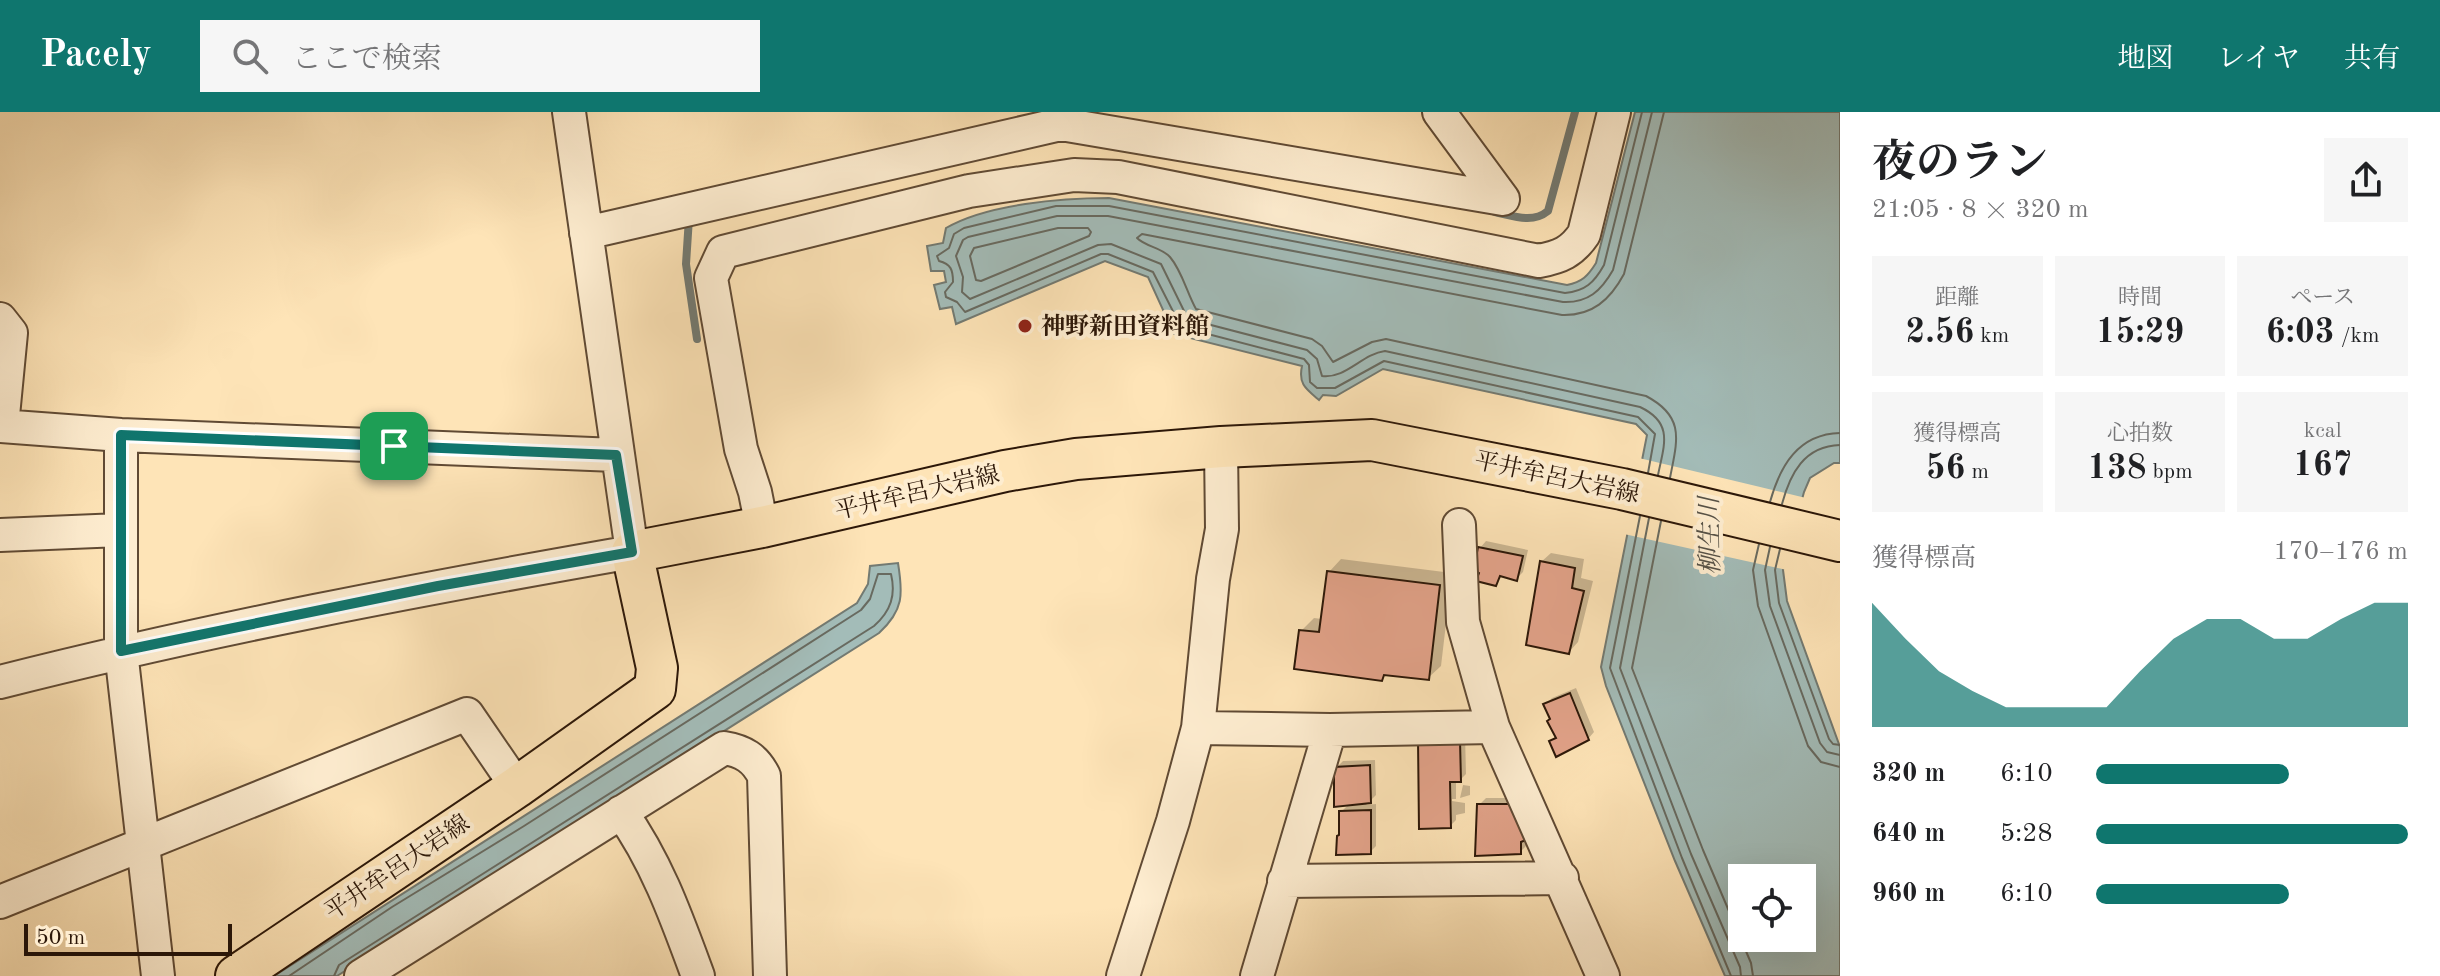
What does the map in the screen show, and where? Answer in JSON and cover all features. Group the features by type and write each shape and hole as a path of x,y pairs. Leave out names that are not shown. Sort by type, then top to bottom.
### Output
{"main road":[{"name":"平井牟呂大岩線","path":"236,976 517,787 655,689 657,668 632,552 1076,459 1221,447 1372,440 1622,489 1827,538"}],"street":[{"path":"0,682 121,651 438,586 632,552 569,112"},
{"path":"586,233 1061,124 1503,199 1439,112"},
{"path":"762,527 741,449 711,278 723,252 969,191 1074,175 1118,177 1539,261 1561,257 1575,247 1584,234 1614,112"},
{"path":"0,319 11,333 1,426 121,435 616,455"},
{"path":"121,435 121,651 158,976"},
{"path":"1123,976 1173,821 1198,728 1213,579 1222,529 1221,447"},
{"path":"1459,525 1463,622 1493,727 1603,976"},
{"path":"0,535 120,530"},
{"path":"0,902 467,714 517,787"},
{"path":"1198,728 1330,730 1493,727"},
{"path":"1257,976 1330,730"},
{"path":"361,976 724,748 739,750 758,763 764,776 770,976"},
{"path":"621,812 638,835 661,880 698,976"},
{"path":"1284,881 1562,878"}],"water":[{"name":"柳生川","path":"1635,112 1840,112 1840,463 1834,463 1810,478 1783,570 1787,601 1840,747 1840,976 1725,976 1675,861 1606,686 1601,667 1647,435 1636,424 1383,369 1336,396 1323,395 1319,400 1302,382 1302,366 1174,334 1148,277 1105,261 956,324 952,307 940,309 934,285 946,282 944,271 931,271 927,246 943,243 946,228 982,213 1048,201 1109,198 1567,285 1590,272 1596,263"},
{"path":"898,563 900,601 893,617 879,633 337,976 274,976 857,603 868,584 870,566"}],"pier":[{"path":"1639,458 1806,498 1787,570 1624,534"}],"building":[{"path":"1478,547 1523,556 1517,581 1500,576 1496,586 1476,581 1479,573 1474,569"},
{"path":"1540,561 1575,568 1572,588 1584,591 1569,654 1526,645"},
{"path":"1327,571 1440,585 1429,680 1384,675 1382,681 1294,669 1299,630 1319,632"},
{"path":"1570,693 1589,740 1556,757 1549,741 1556,738 1543,704"},
{"path":"1418,740 1460,740 1461,782 1450,782 1451,828 1419,829"},
{"path":"1370,765 1371,803 1334,807 1334,767"},
{"path":"1477,804 1518,804 1526,840 1521,842 1521,854 1475,856"},
{"path":"1371,810 1371,854 1336,855 1339,811"}],"waterway":[{"path":"1495,212 1529,218 1548,211 1575,112"},
{"path":"689,218 686,264 697,339"}],"place":[{"name":"神野新田資料館","path":"1025,326"}],"route":[{"path":"121,435 394,446 616,455 632,552 438,586 121,651 121,435"}]}
